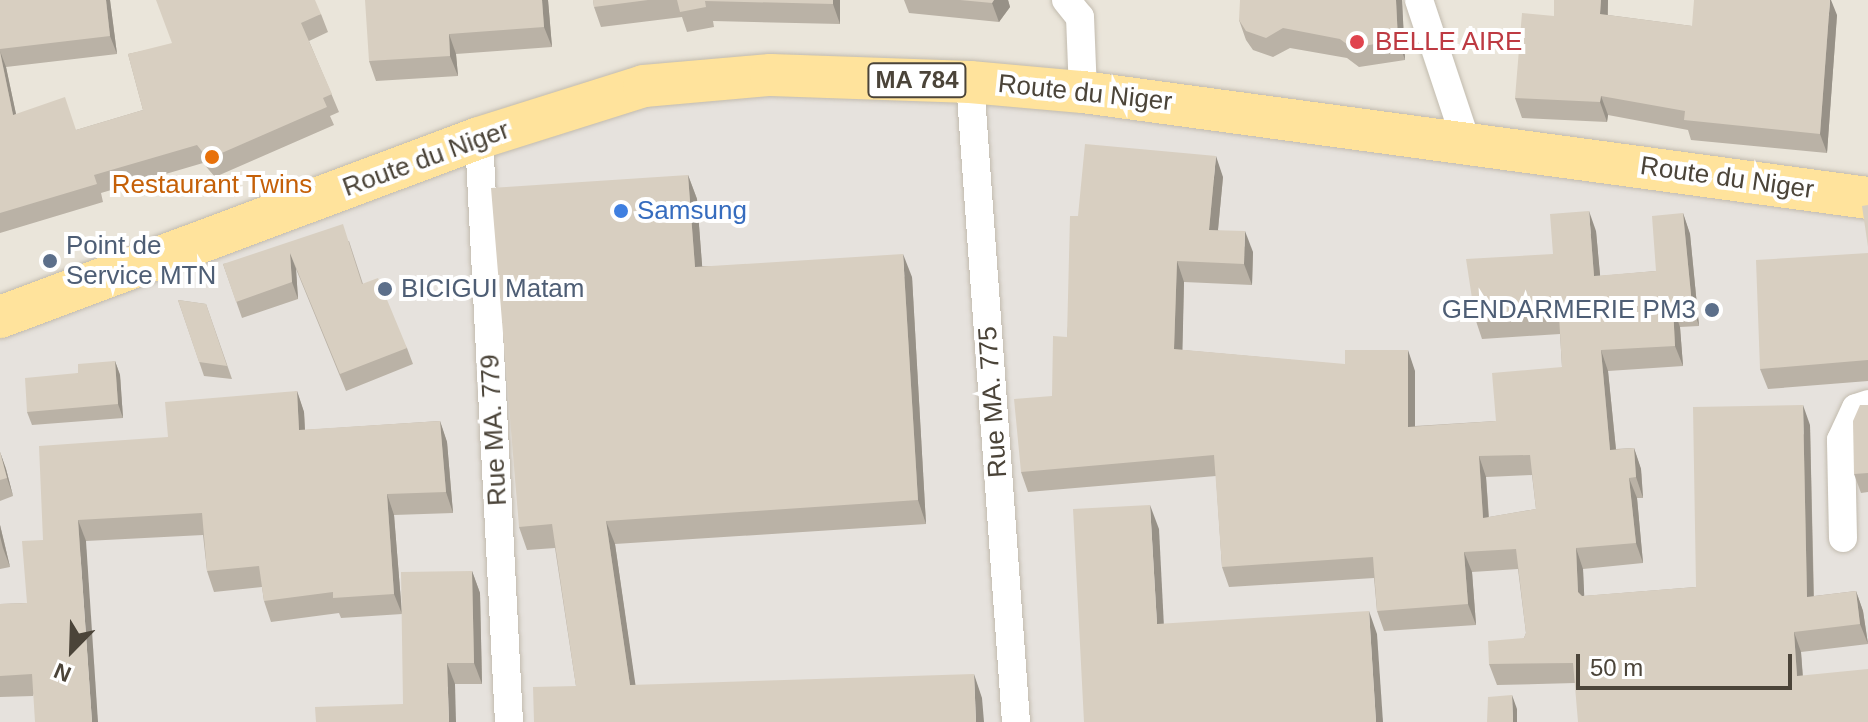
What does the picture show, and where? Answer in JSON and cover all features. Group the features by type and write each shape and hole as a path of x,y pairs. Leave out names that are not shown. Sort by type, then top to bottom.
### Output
{"main road":[{"name":"Route du Niger","path":"0,317 479,138 644,86 771,75 970,82 1083,92 1868,198"}],"street":[{"path":"1066,0 1080,17 1083,92"},
{"path":"1419,0 1467,144"},
{"name":"Rue MA. 775","path":"970,82 1016,722"},
{"name":"Rue MA. 779","path":"479,138 509,722"},
{"path":"1843,538 1841,440 1856,408 1868,404"}],"shaded area":[{"path":"0,0 1868,0 1868,203 0,317"},
{"path":"771,75 1868,198 1868,722 0,722 0,317 479,138"}],"building":[{"path":"0,0 106,0 110,36 0,49"},
{"path":"156,0 315,0 321,14 301,23 332,94 323,98 327,107 208,159 197,145 94,175 97,184 0,213 0,52 13,115 65,97 76,130 143,110 128,54 172,43"},
{"path":"365,0 542,0 544,27 449,34 450,56 369,61"},
{"path":"593,0 648,0 594,7"},
{"path":"677,0 833,0 833,4 705,1 706,7 680,12"},
{"path":"960,0 994,0 992,3"},
{"path":"1240,0 1396,0 1398,40 1352,48 1340,39 1283,28 1266,38 1246,31 1239,20"},
{"path":"1554,0 1601,0 1600,14 1692,26 1694,0 1830,0 1820,134 1684,120 1685,111 1601,96 1600,102 1515,98 1522,13 1554,16"},
{"path":"1085,144 1216,156 1209,230 1245,231 1244,264 1177,261 1174,349 1345,364 1345,350 1408,350 1408,427 1496,421 1492,373 1562,367 1559,316 1554,313 1475,318 1466,259 1553,254 1550,214 1589,211 1594,276 1656,271 1652,216 1683,213 1692,305 1673,307 1675,346 1601,350 1610,450 1634,448 1636,477 1629,478 1636,543 1576,548 1578,592 1582,596 1696,587 1693,407 1803,405 1807,597 1856,591 1860,624 1794,632 1797,676 1868,669 1868,722 1578,722 1573,663 1489,664 1488,641 1524,638 1526,633 1516,549 1464,552 1468,604 1377,611 1373,557 1222,567 1214,455 1021,472 1014,399 1052,396 1053,336 1067,337 1070,216 1078,216","holes":["1530,455 1536,509 1483,518 1479,456"]},
{"path":"688,175 695,267 903,254 918,500 606,521 630,685 974,674 976,722 534,722 533,687 576,686 552,524 519,527 491,188"},
{"path":"1868,205 1868,247 1862,206"},
{"path":"343,224 362,284 378,278 407,348 340,374 290,253 292,282 236,302 223,264"},
{"path":"1868,253 1868,360 1760,369 1756,260"},
{"path":"178,300 206,304 227,366 199,362"},
{"path":"115,361 118,404 27,412 25,378 78,373 78,364"},
{"path":"297,391 299,430 440,421 446,492 387,494 394,594 333,598 333,592 264,601 259,566 207,571 202,513 78,520 92,722 35,722 32,674 0,676 0,604 27,603 22,541 43,540 39,446 168,437 165,402"},
{"path":"1860,405 1868,405 1868,473 1854,474 1853,421"},
{"path":"0,452 7,478 0,480"},
{"path":"1150,505 1157,624 1369,611 1376,722 1084,722 1073,509"},
{"path":"472,571 474,663 447,663 449,722 316,722 315,707 403,704 401,572"},
{"path":"1512,695 1513,722 1487,722 1488,697"}],"place":[{"name":"BELLE AIRE","path":"1357,42"},
{"name":"Restaurant Twins","path":"212,157"},
{"name":"Samsung","path":"621,211"},
{"name":"Point de Service MTN","path":"50,261"},
{"name":"BICIGUI Matam","path":"385,289"},
{"name":"GENDARMERIE PM3","path":"1712,310"}]}
